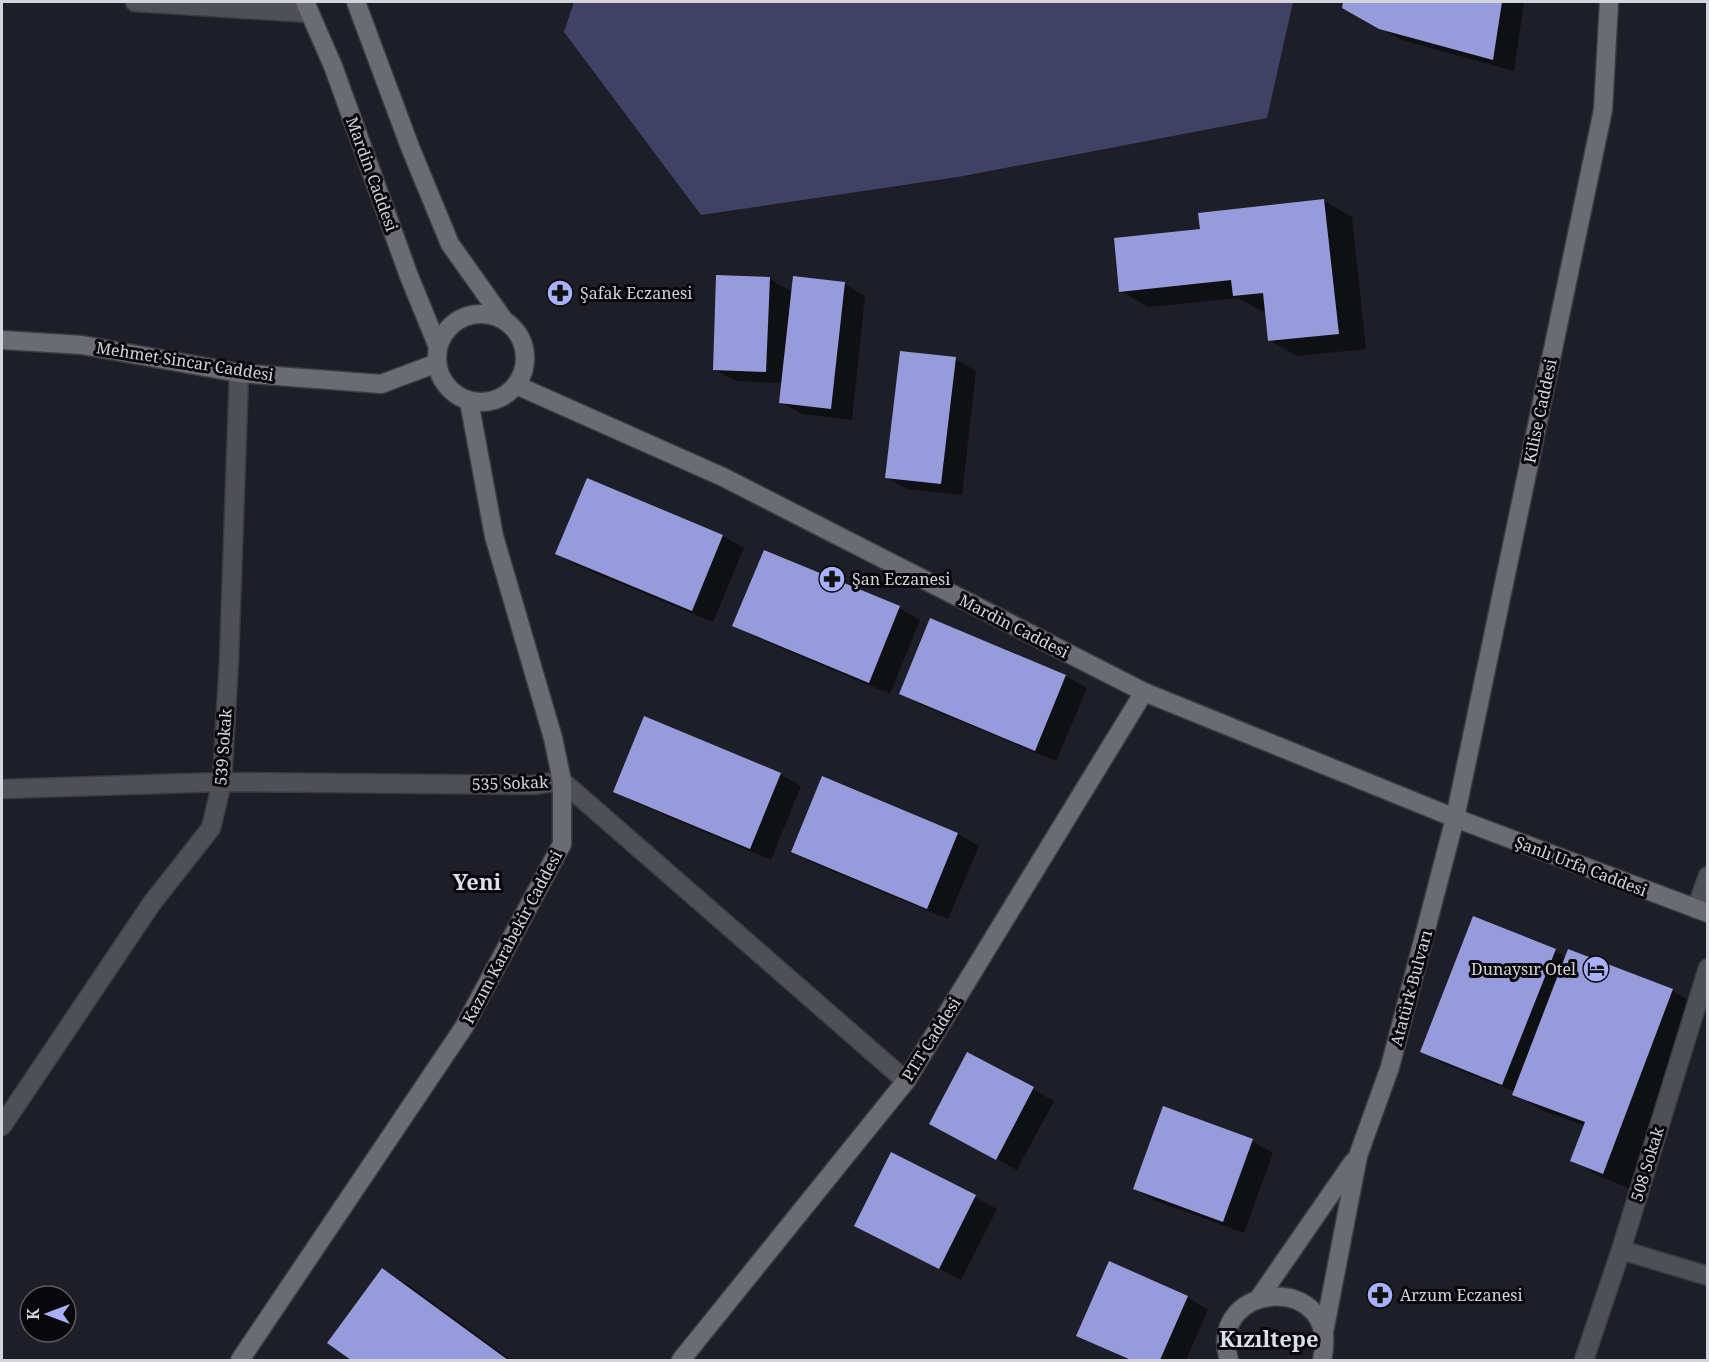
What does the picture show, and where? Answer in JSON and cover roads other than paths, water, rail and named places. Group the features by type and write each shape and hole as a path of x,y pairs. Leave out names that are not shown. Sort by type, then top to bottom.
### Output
{"street":[{"path":"135,2 307,7"},
{"path":"356,2 410,147 450,244 504,320 515,330 522,343 525,357 523,372 516,385 507,394 495,400 482,402 469,401 457,396 447,387 441,376 437,355 444,334 464,317 478,314 491,315 504,320"},
{"name":"Kilise Caddesi","path":"1455,818 1603,110 1609,2"},
{"name":"Mardin Caddesi","path":"307,7 333,66 437,355"},
{"name":"Mehmet Sincar Caddesi","path":"2,339 82,345 239,373 381,384 437,355"},
{"name":"539 Sokak","path":"2,1125 152,903 211,828 222,782 229,660 239,373"},
{"name":"Mardin Caddesi","path":"516,385 723,477 1144,692 1455,818"},
{"name":"Kazım Karabekir Caddesi","path":"240,1360 464,1027 562,844 562,781 553,738 494,536 469,401"},
{"name":"P.T.T Caddesi","path":"681,1360 906,1081 1144,692"},
{"name":"535 Sokak","path":"2,789 222,782 532,785 562,781 906,1081"},
{"name":"Şanlı Urfa Caddesi","path":"1455,818 1702,911"},
{"name":"Atatürk Bulvarı","path":"1323,1360 1324,1332 1358,1155 1390,1067 1455,818"},
{"path":"1702,911 1707,876"},
{"name":"508 Sokak","path":"1584,1360 1621,1250 1707,968"},
{"name":"Atatürk Bulvarı","path":"1225,1357 1227,1334 1234,1319 1244,1307 1259,1298 1358,1155"},
{"path":"1621,1250 1707,1276"},
{"path":"1259,1298 1275,1295 1291,1297 1305,1305 1317,1317 1324,1332"}],"place":[{"name":"Şafak Eczanesi","path":"560,293"},
{"name":"Şan Eczanesi","path":"832,579"},
{"name":"Dunaysır Otel","path":"1596,969"},
{"name":"Arzum Eczanesi","path":"1380,1295"}],"district":[{"name":"Yeni","path":"477,882"},
{"name":"Kızıltepe","path":"1269,1339"}]}
